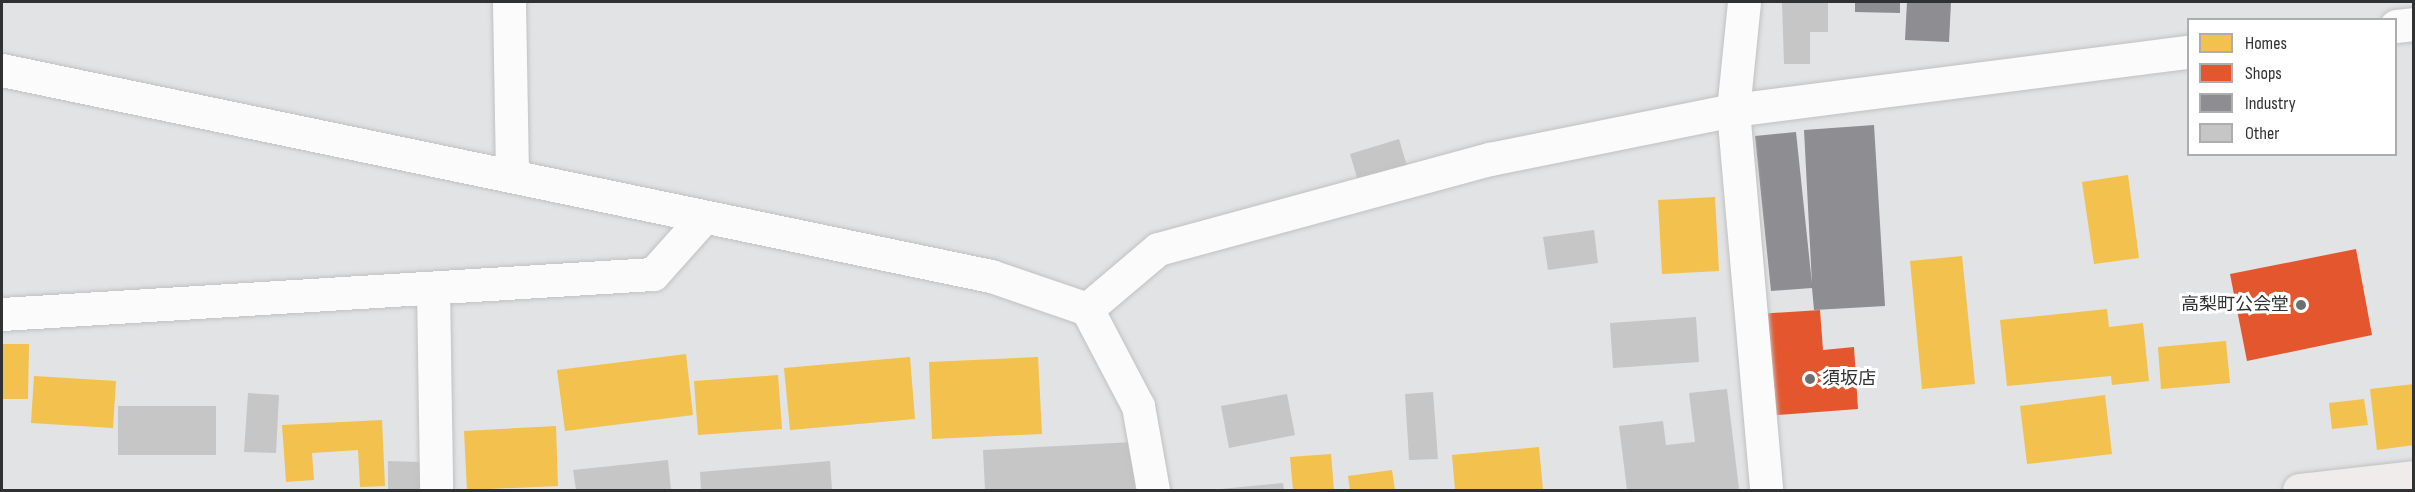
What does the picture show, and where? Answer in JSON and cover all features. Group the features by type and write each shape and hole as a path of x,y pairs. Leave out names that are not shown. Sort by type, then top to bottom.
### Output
{"highway":[{"path":"2299,490 2414,477"}],"street":[{"path":"509,2 512,176"},
{"path":"1744,2 1733,110 1766,490"},
{"path":"2397,26 2414,24"},
{"path":"1087,309 1158,249 1490,159 1733,110 2187,52"},
{"path":"2,70 990,276 1087,309 1138,406 1153,490"},
{"path":"2,315 653,274 704,217"},
{"path":"433,288 435,490"}],"building: Homes":[{"path":"2128,175 2139,258 2094,264 2082,182"},
{"path":"1715,197 1719,271 1662,274 1658,200"},
{"path":"1962,256 1975,384 1922,389 1910,261"},
{"path":"2107,309 2109,327 2143,323 2149,381 2112,385 2111,376 2007,386 2000,320"},
{"path":"2226,341 2230,383 2161,389 2158,347"},
{"path":"2,344 29,344 28,399 2,399"},
{"path":"686,354 693,415 565,431 557,370"},
{"path":"910,357 915,419 790,430 784,368"},
{"path":"1038,357 1042,434 932,439 929,362"},
{"path":"778,375 782,429 698,435 694,381"},
{"path":"34,376 116,381 113,428 31,423"},
{"path":"2414,384 2414,445 2377,450 2370,389"},
{"path":"2105,395 2112,454 2027,464 2020,406"},
{"path":"2364,399 2368,425 2332,429 2329,403"},
{"path":"382,420 385,486 360,487 358,450 312,453 314,480 286,482 282,425"},
{"path":"556,426 558,486 467,490 464,431"},
{"path":"1539,447 1543,490 1455,490 1452,455"},
{"path":"1331,454 1334,490 1293,490 1290,457"},
{"path":"1392,470 1395,490 1350,490 1348,476"}],"building: Shops":[{"name":"高梨町公会堂","path":"2356,249 2372,335 2247,361 2230,274"},
{"name":"須坂店","path":"1820,310 1823,350 1854,347 1858,409 1765,416 1758,314"}],"building: Industry":[{"path":"1855,2 1900,2 1900,13 1855,12"},
{"path":"1907,2 1951,2 1949,42 1905,40"},
{"path":"1874,125 1885,306 1814,310 1812,288 1771,291 1755,136 1796,132 1812,284 1804,130"}],"building: Other":[{"path":"1782,2 1828,2 1828,32 1810,32 1810,64 1784,64"},
{"path":"1399,139 1407,166 1358,181 1350,154"},
{"path":"1594,230 1598,263 1548,270 1543,237"},
{"path":"1696,317 1699,362 1613,368 1610,323"},
{"path":"1727,389 1739,489 1627,490 1619,426 1663,421 1666,445 1695,442 1689,393"},
{"path":"1433,392 1438,459 1409,460 1405,394"},
{"path":"248,393 279,395 276,453 244,452"},
{"path":"1287,394 1295,435 1229,448 1221,406"},
{"path":"118,406 216,406 216,455 118,455"},
{"path":"1133,442 1135,490 985,490 983,450"},
{"path":"668,460 671,490 576,490 573,470"},
{"path":"388,461 422,462 422,490 388,490"},
{"path":"830,461 832,490 701,490 700,472"},
{"path":"1283,483 1284,490 1221,490 1221,489"}],"place":[{"name":"高梨町公会堂","path":"2301,305"},
{"name":"須坂店","path":"1810,379"}]}
